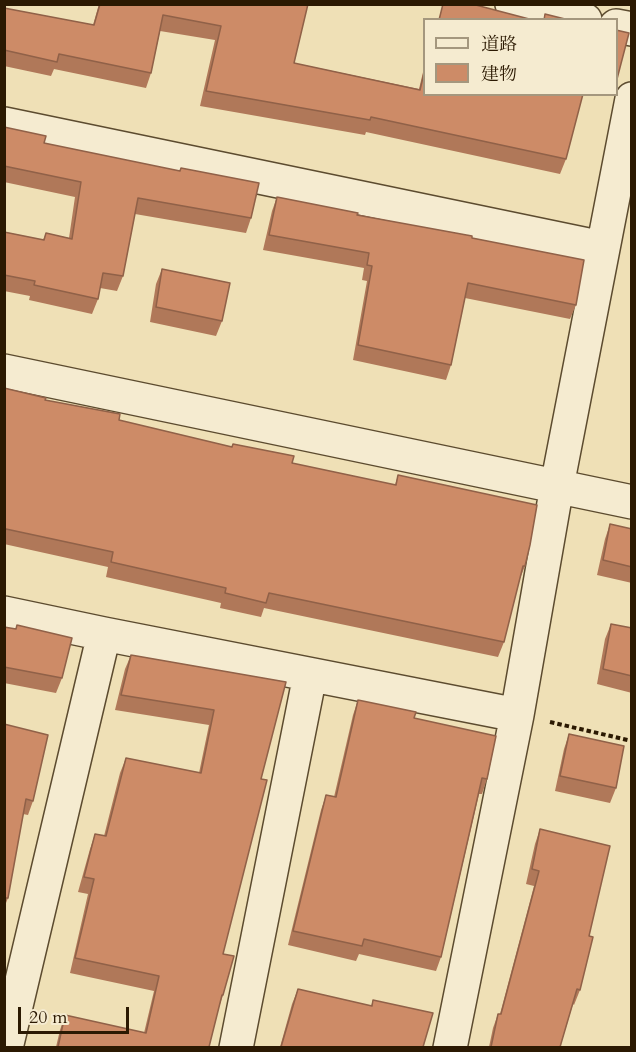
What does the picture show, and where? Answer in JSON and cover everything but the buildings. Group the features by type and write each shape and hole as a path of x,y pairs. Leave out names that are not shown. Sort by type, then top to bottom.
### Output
{"street":[{"path":"512,4 576,18"},
{"path":"450,1047 517,715 557,486 632,99"},
{"path":"4,124 602,248"},
{"path":"4,371 632,502"},
{"path":"4,613 517,715"},
{"path":"6,1047 104,634"},
{"path":"236,1047 310,675"}],"path":[{"path":"517,715 632,741"}]}
